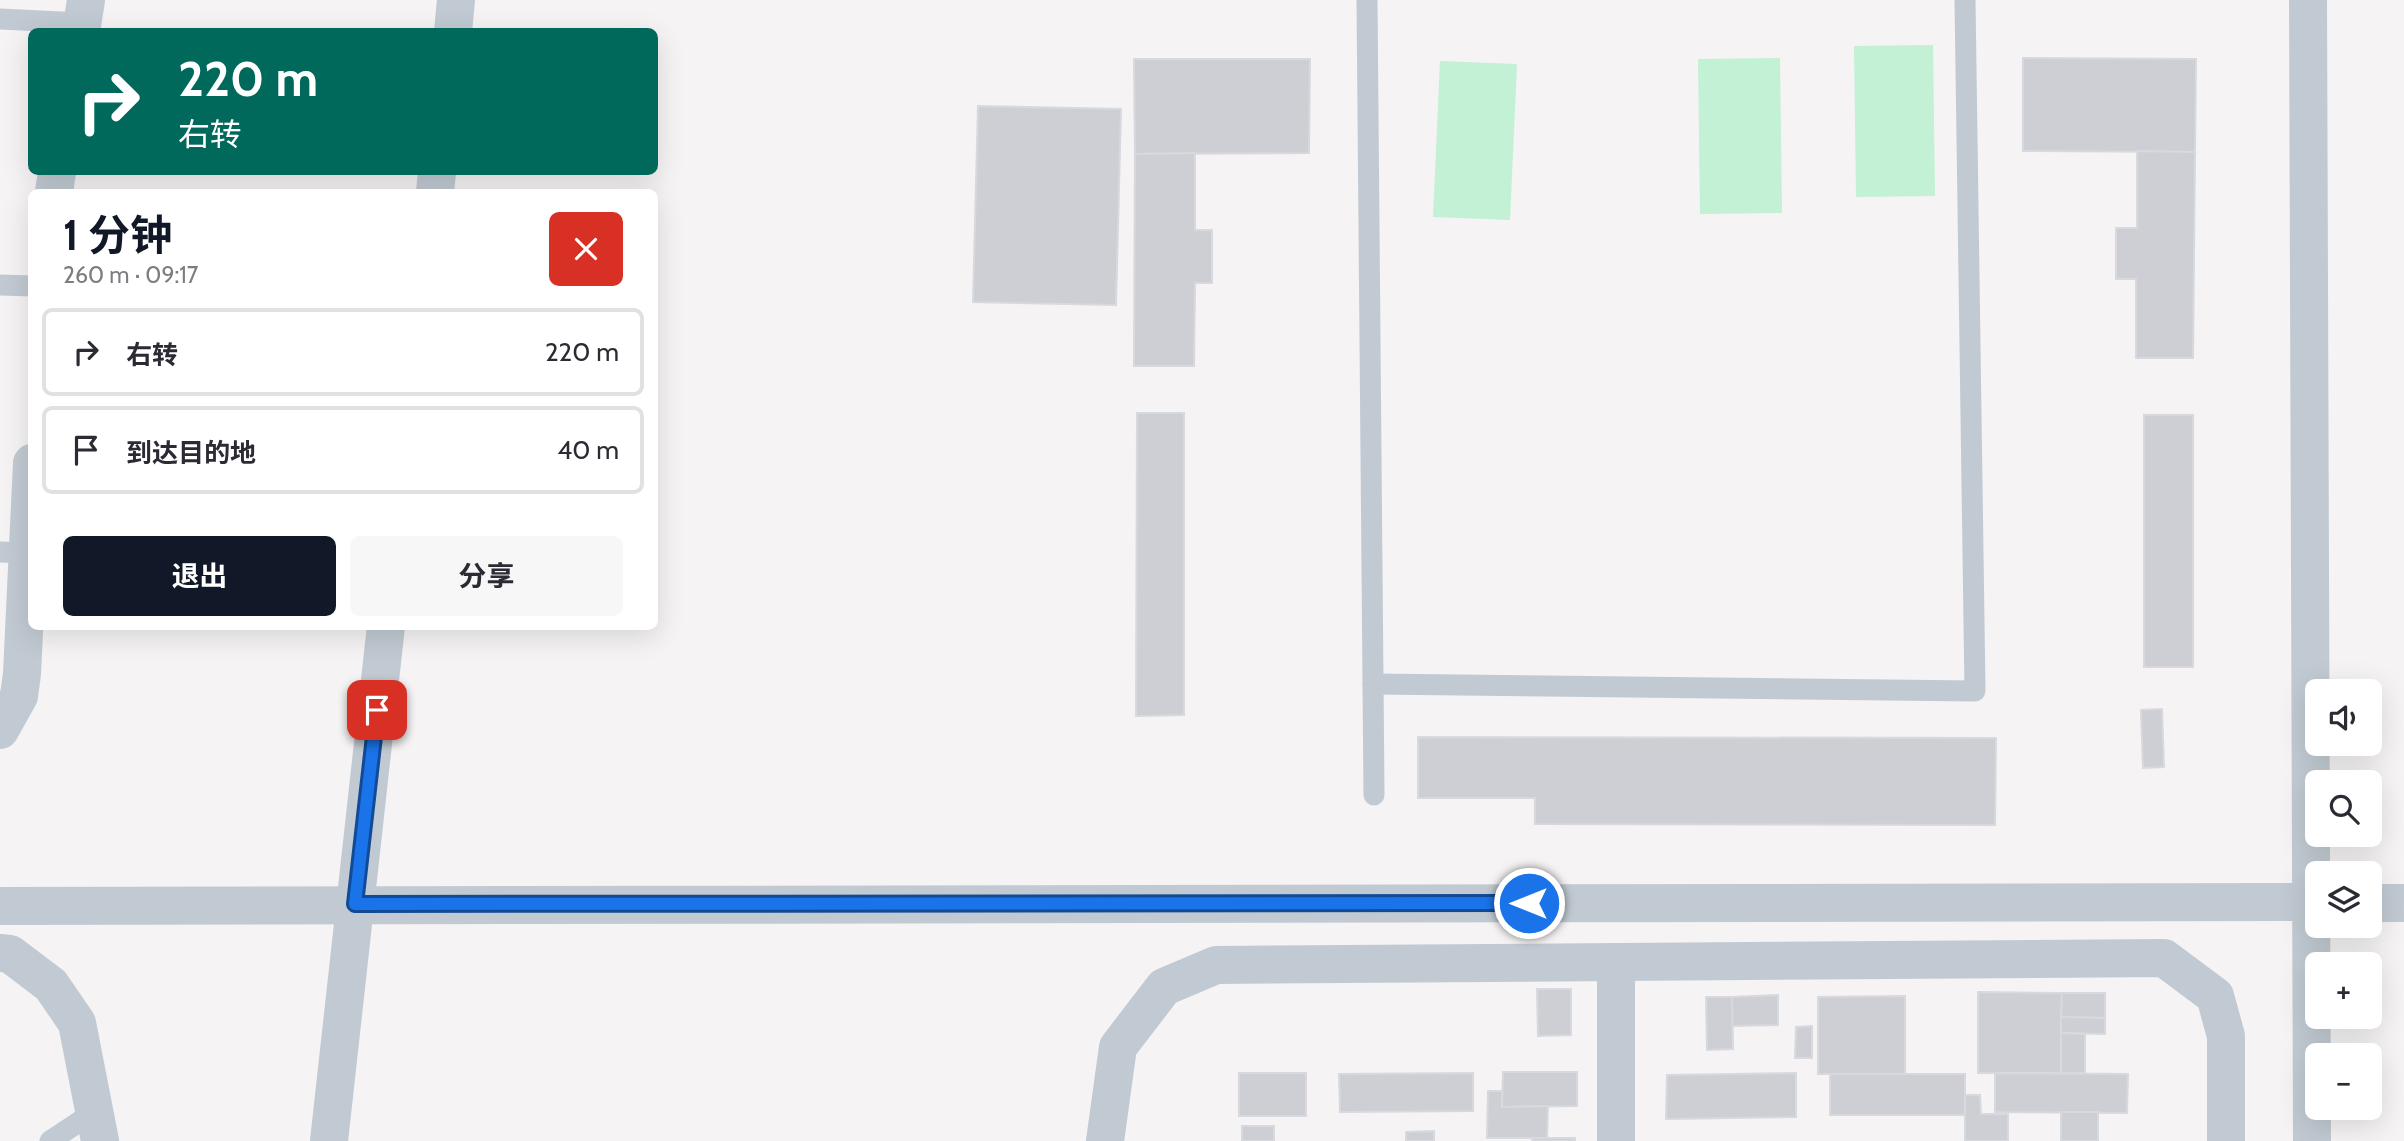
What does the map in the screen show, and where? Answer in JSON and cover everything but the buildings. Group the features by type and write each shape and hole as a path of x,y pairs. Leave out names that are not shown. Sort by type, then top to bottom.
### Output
{"street":[{"path":"453,28 456,0"},
{"path":"2308,0 2314,861"},
{"path":"0,730 19,696 14,552 28,483"},
{"path":"329,1141 386,630"},
{"path":"0,906 2305,902"},
{"path":"2382,903 2404,903"},
{"path":"2312,1141 2314,938"},
{"path":"0,953 10,954 51,985 77,1023 97,1127"},
{"path":"1105,1141 1118,1047 1164,987 1216,965 2164,958 2215,996 2226,1035 2226,1141"},
{"path":"1616,963 1616,1141"}],"lane":[{"path":"1367,0 1374,795"},
{"path":"1373,684 1975,691 1965,0"},
{"path":"0,19 83,18"},
{"path":"0,285 28,286"},
{"path":"50,1141 97,1127"}],"green space":[{"path":"1933,45 1935,196 1856,197 1854,46"},
{"path":"1780,58 1782,213 1700,214 1698,59"},
{"path":"1440,61 1517,64 1510,220 1433,217"}],"route":[{"path":"377,710 355,904 1529,903"}]}
